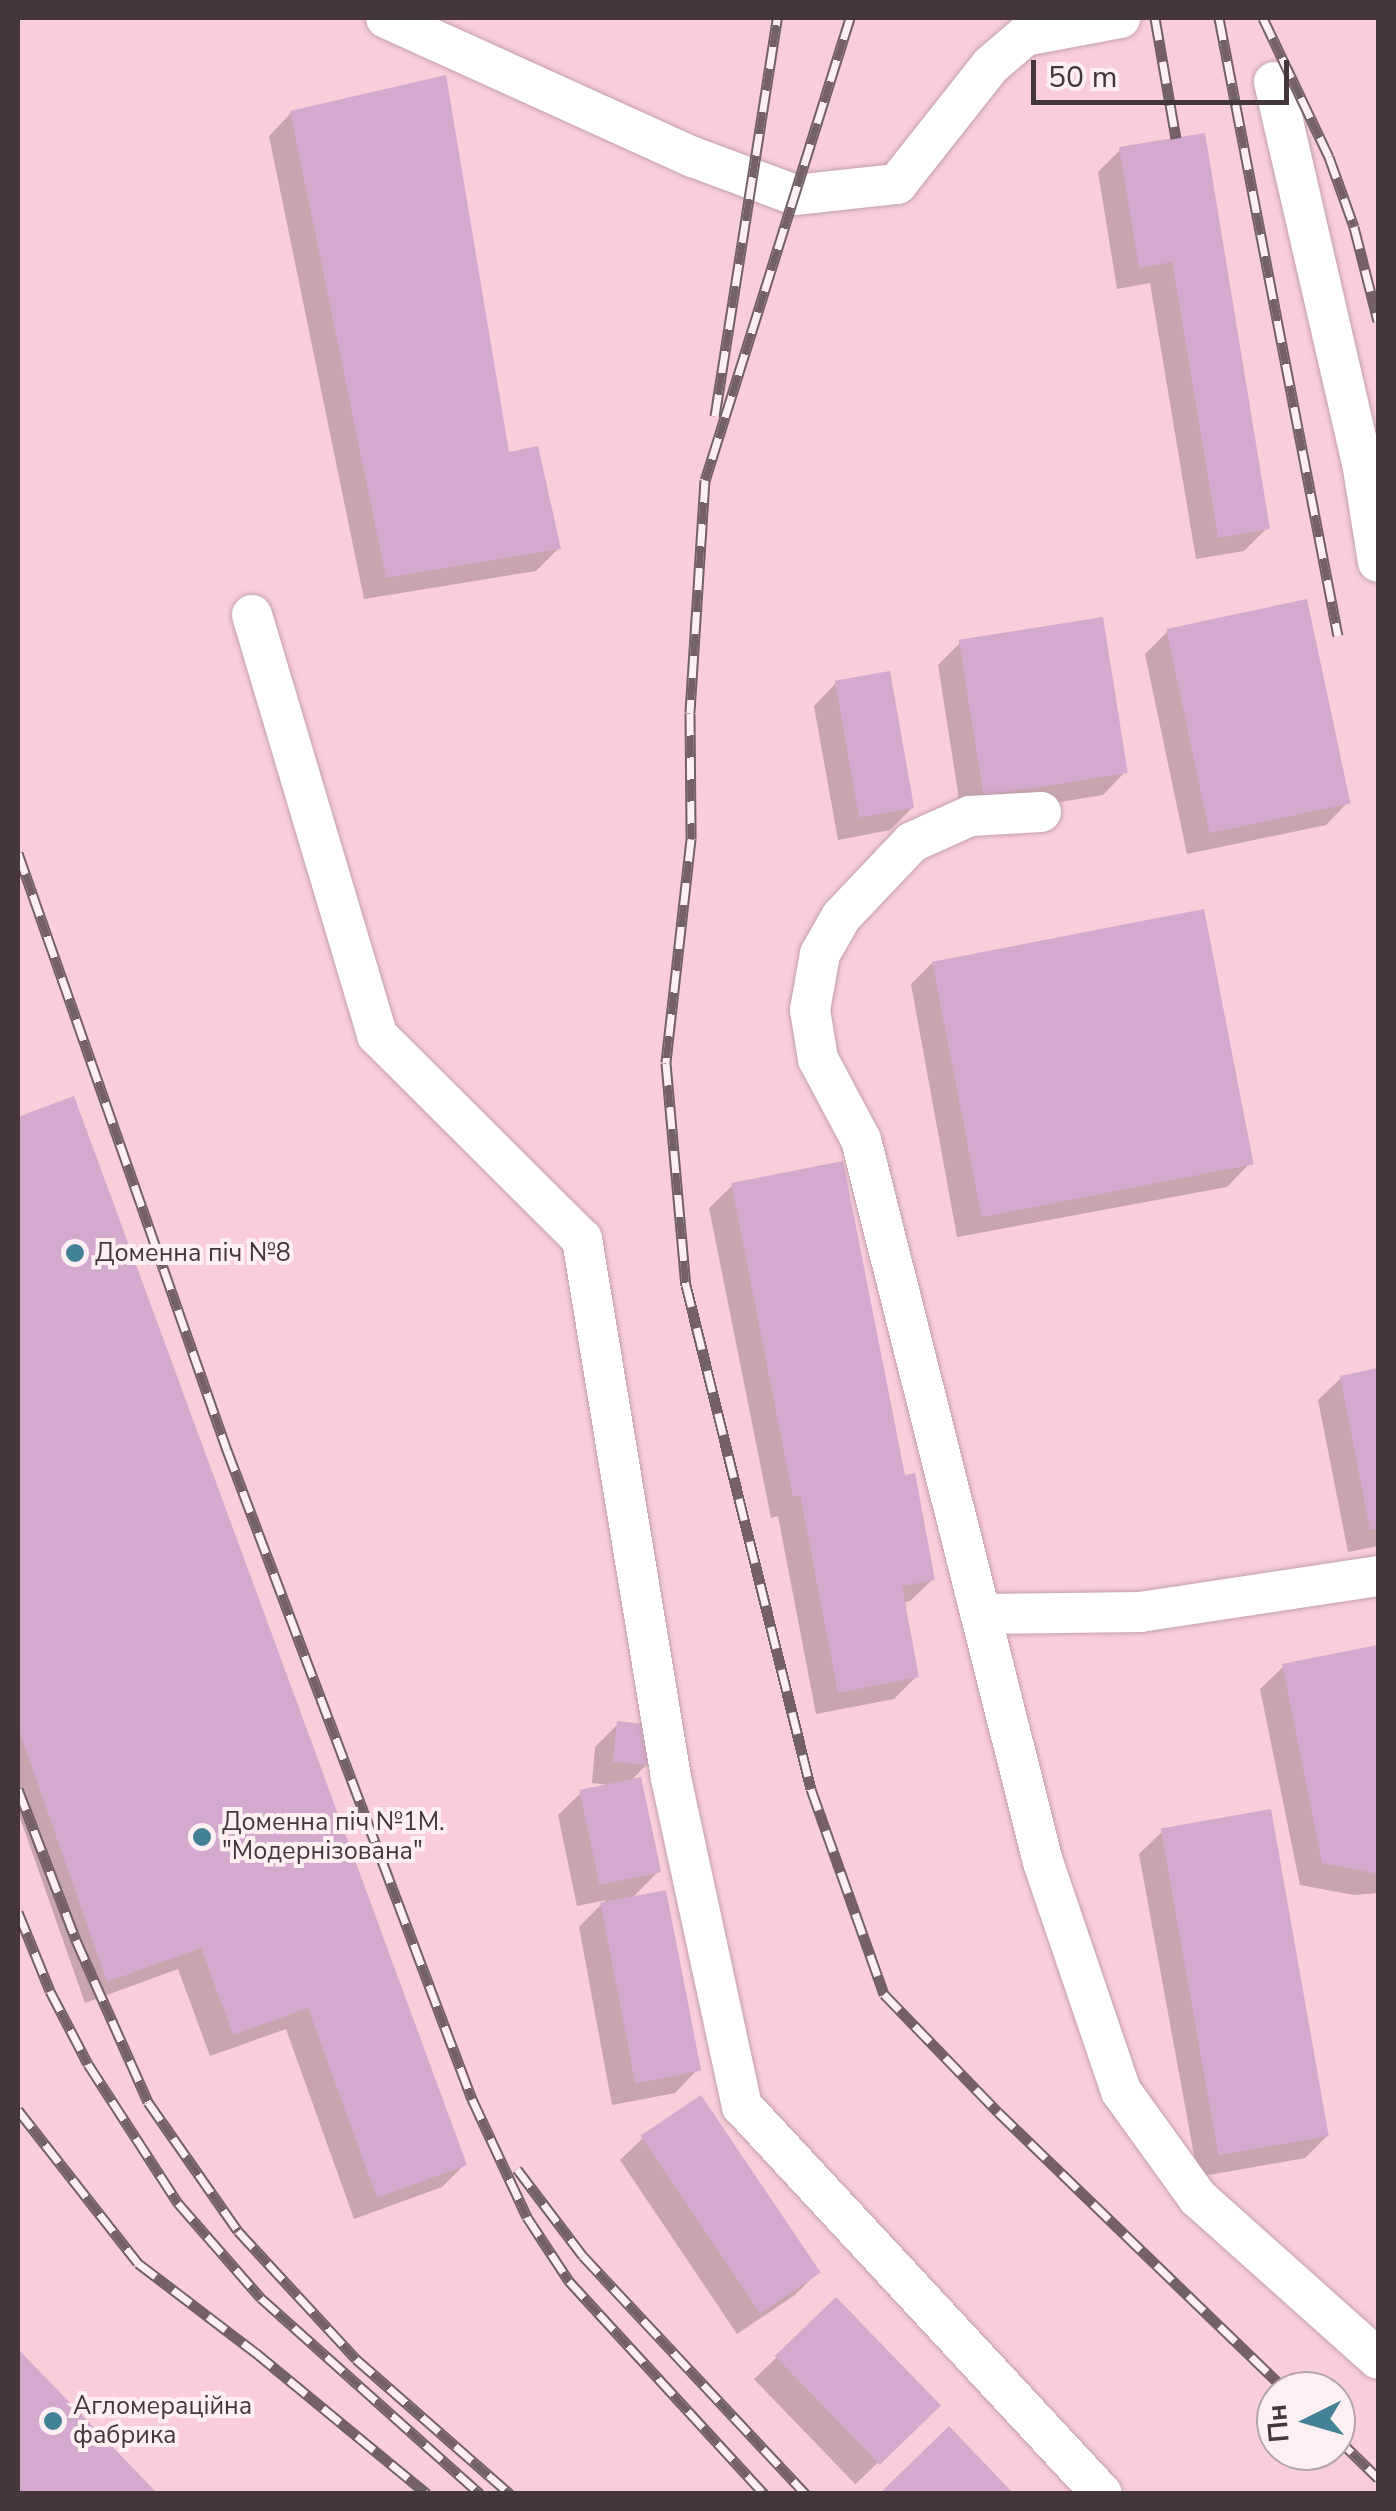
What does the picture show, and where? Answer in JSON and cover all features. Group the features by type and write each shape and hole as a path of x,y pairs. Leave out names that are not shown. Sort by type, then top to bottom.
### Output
{"lane":[{"path":"386,18 692,157 795,195 897,184 991,65 1025,36 1120,18"},
{"path":"1274,82 1362,462 1378,562"},
{"path":"252,615 377,1035 582,1238 671,1778 742,2106 1102,2494"},
{"path":"1041,812 970,816 912,842 841,918 820,954 810,1010 818,1059 861,1140 1044,1862 1122,2090 1198,2198 1378,2359"},
{"path":"983,1614 1140,1612 1378,1576"}],"shaded area":[{"path":"18,18 1378,18 1378,2493 18,2493"}],"building":[{"path":"446,75 509,452 538,446 561,549 386,578 290,111"},
{"path":"1205,133 1270,529 1218,538 1172,262 1139,268 1119,147"},
{"path":"1307,599 1350,803 1210,833 1166,629"},
{"path":"1103,617 1128,773 984,796 959,640"},
{"path":"890,671 914,808 859,818 835,681"},
{"path":"1204,909 1254,1164 982,1217 932,962"},
{"name":"Доменна піч №1М. \"Модернізована\"","path":"74,1096 467,2165 377,2198 308,2008 233,2035 201,1948 107,1982 18,1727 18,1117"},
{"path":"843,1161 905,1475 915,1473 935,1580 902,1586 919,1677 838,1693 800,1495 793,1497 731,1183"},
{"path":"1378,1368 1378,1529 1370,1530 1340,1376"},
{"path":"1378,1645 1378,1874 1322,1863 1282,1664"},
{"path":"617,1721 653,1725 649,1766 613,1762"},
{"path":"641,1777 661,1872 600,1885 579,1790"},
{"path":"1271,1809 1329,2136 1218,2155 1161,1828"},
{"path":"666,1890 701,2071 635,2083 600,1903"},
{"path":"701,2095 821,2272 760,2313 640,2136"},
{"path":"836,2297 941,2406 880,2465 775,2356"},
{"name":"Агломераційна фабрика","path":"18,2349 158,2494 18,2494"},
{"path":"949,2426 1014,2494 879,2494"}],"railway":[{"path":"715,416 777,18"},
{"path":"850,18 705,480 690,713 691,839 666,1063 686,1285 811,1789 884,1994 998,2112 1266,2371"},
{"path":"1155,18 1176,138"},
{"path":"1219,18 1338,636"},
{"path":"1263,18 1329,157 1354,227 1378,321"},
{"path":"18,853 227,1450 472,2099 527,2217 569,2281 764,2494"},
{"path":"18,1789 76,1940 148,2102 238,2231 356,2359 510,2494"},
{"path":"18,1912 50,1991 88,2064 178,2203 261,2298 480,2494"},
{"path":"18,2110 138,2263 255,2352 427,2494"},
{"path":"517,2169 583,2256 806,2494"},
{"path":"1356,2457 1378,2478"}],"place":[{"name":"Доменна піч №8","path":"75,1253"},
{"name":"Доменна піч №1М. \"Модернізована\"","path":"202,1837"},
{"name":"Агломераційна фабрика","path":"53,2421"}]}
